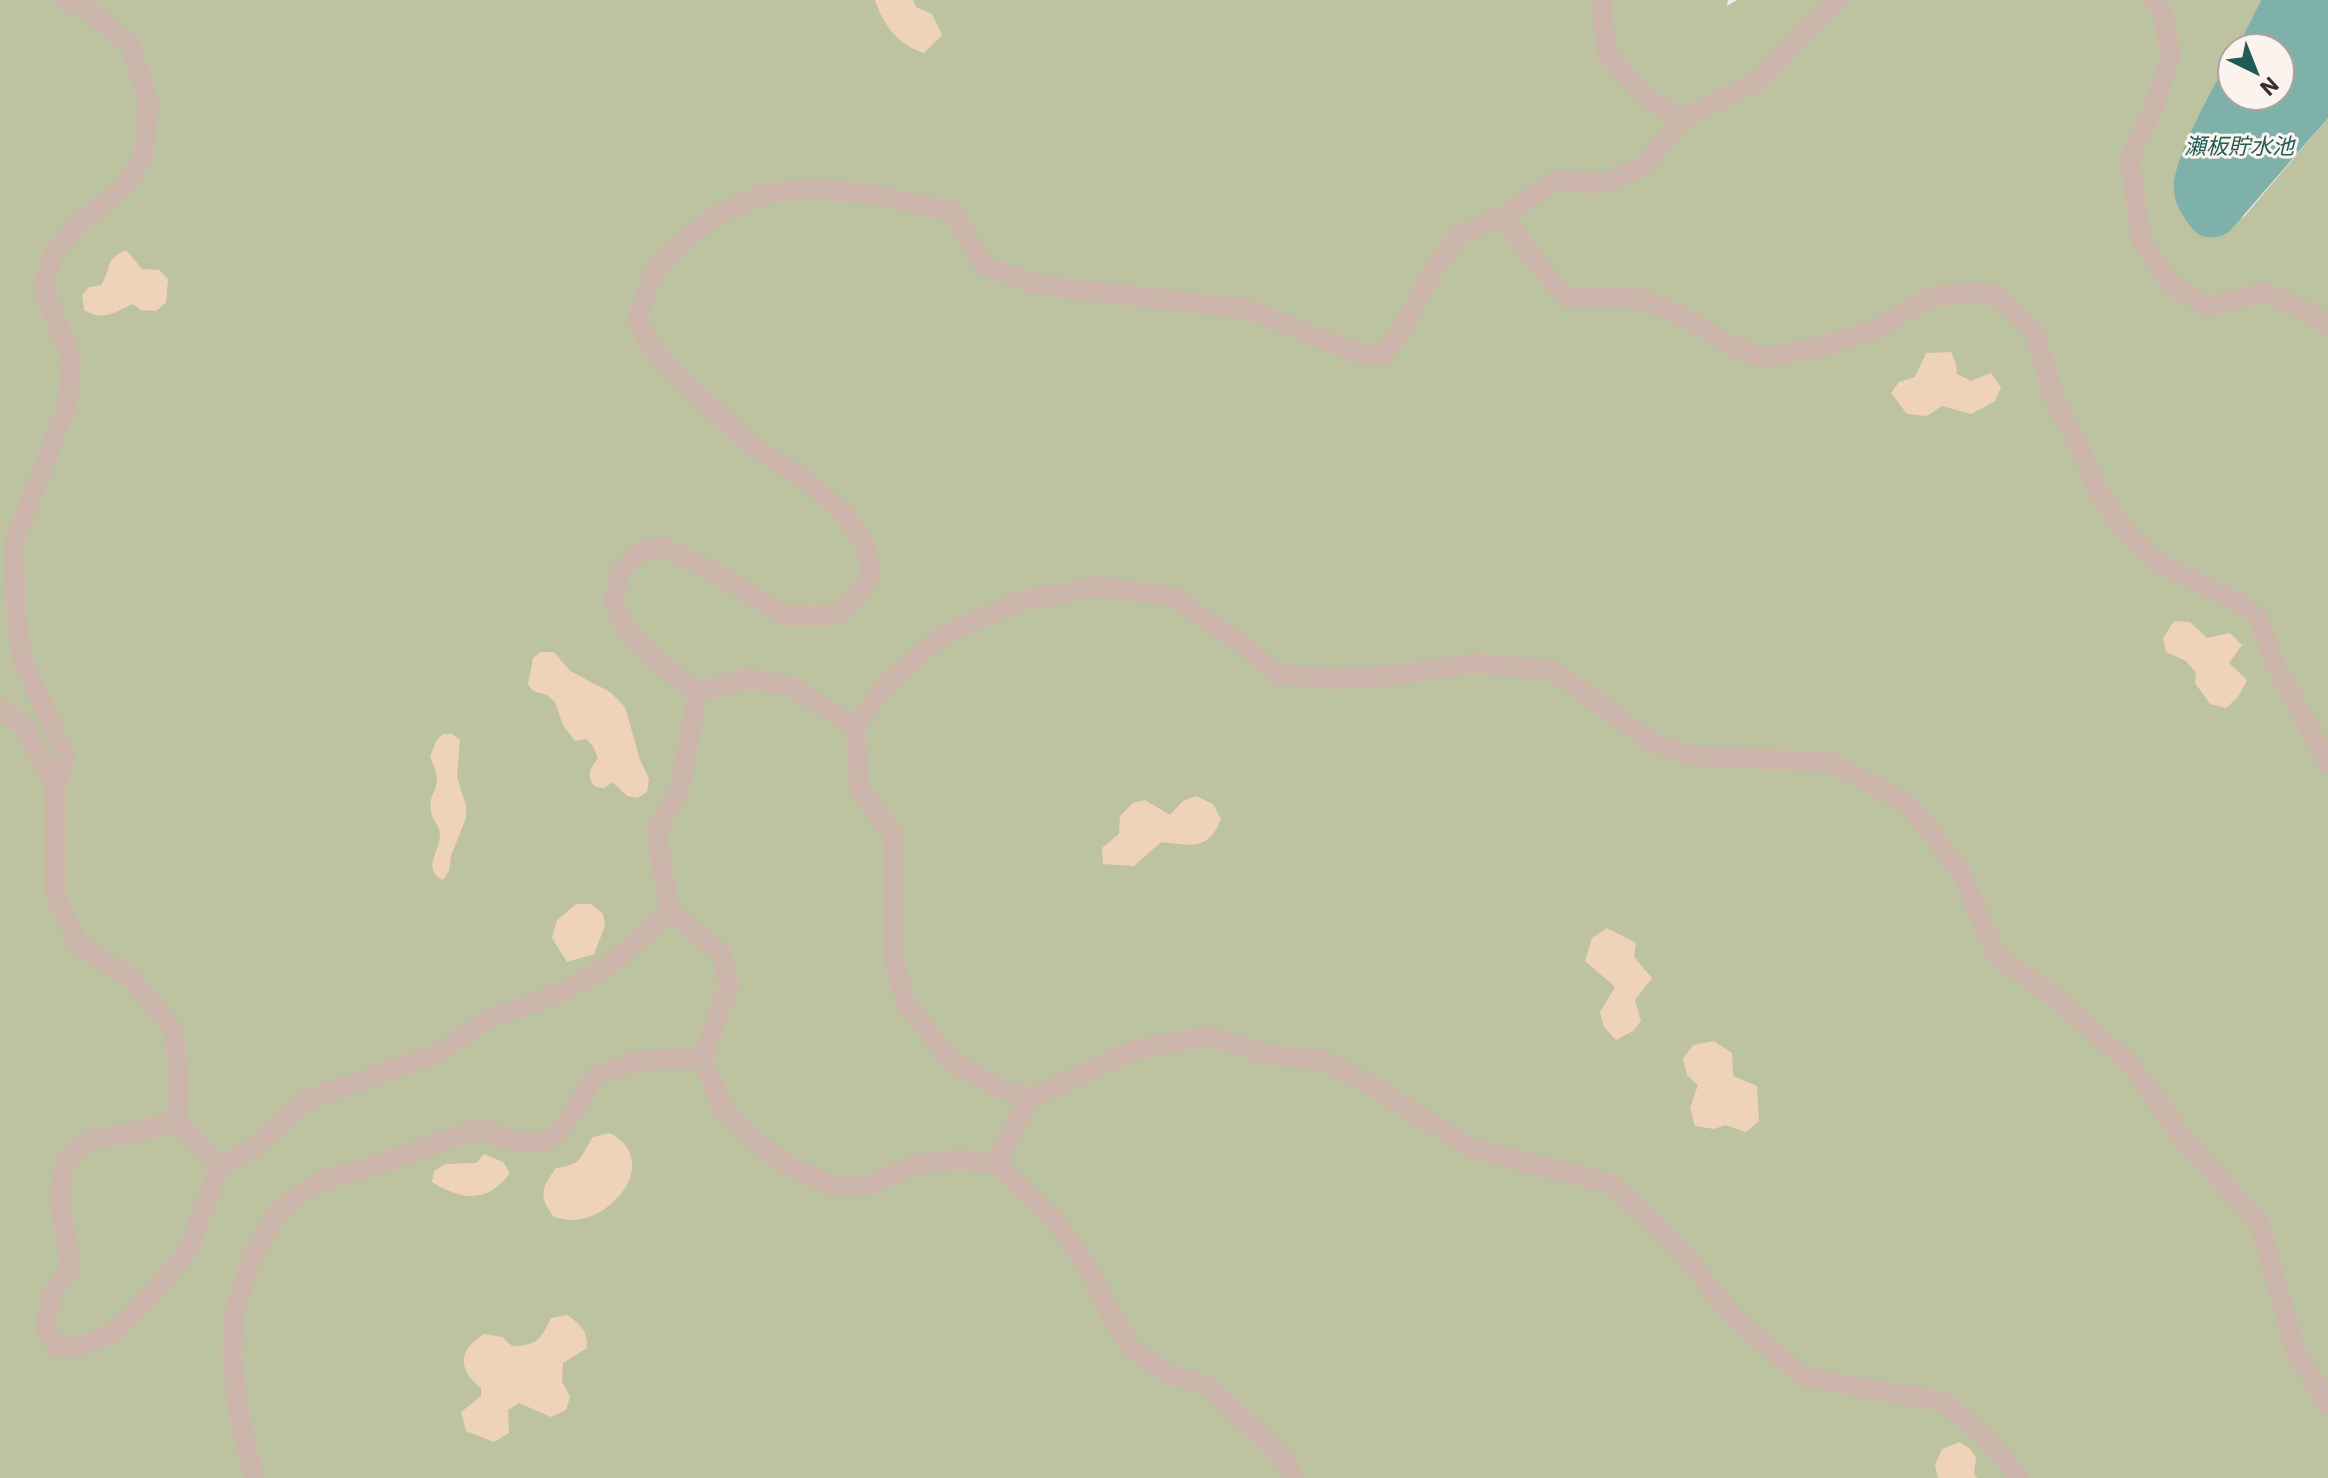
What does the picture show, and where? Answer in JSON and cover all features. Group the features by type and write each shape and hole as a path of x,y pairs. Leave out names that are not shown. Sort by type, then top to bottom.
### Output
{"lane":[{"path":"65,0 84,7 130,44 149,103 143,157 125,187 76,226 54,253 43,286 72,361 67,405 14,543 16,613 22,658 66,757 55,786 55,895 79,945 132,979 174,1030 179,1081 177,1121 219,1166"},
{"path":"1601,0 1607,54 1644,96 1682,119"},
{"path":"698,692 661,665 628,632 613,602 621,570 641,551 663,547 709,569 784,615 840,613 860,592 871,574 865,543 843,513 805,479 751,445 671,370 648,342 637,318 656,269 681,243 720,213 768,193 812,189 873,194 953,212 984,266 1039,285 1247,309 1360,354 1382,355 1397,337 1434,270 1459,235 1503,216 1556,180 1603,184 1644,166 1682,119 1759,81 1839,0"},
{"path":"2153,0 2162,11 2171,57 2130,159 2141,240 2170,283 2207,307 2265,292 2311,313 2328,325"},
{"path":"1503,216 1567,298 1639,298 1680,315 1731,345 1763,358 1827,345 1876,329 1931,297 1969,292 1998,296 2035,332 2055,402 2077,442 2098,491 2124,530 2157,562 2238,602 2257,615 2276,666 2328,763"},
{"path":"1029,1098 999,1088 951,1061 906,1004 894,961 894,838 859,787 855,726 888,683 940,637 1017,602 1100,586 1173,597 1243,645 1279,675 1332,679 1390,676 1474,663 1552,670 1652,742 1693,756 1830,762 1909,805 1961,872 1996,955 2060,1001 2134,1068 2181,1136 2259,1223 2297,1355 2328,1404"},
{"path":"698,692 749,678 790,686 855,726"},
{"path":"698,692 680,788 656,833 670,911 722,953 729,987 702,1058 724,1110 756,1142 791,1167 833,1186 869,1185 917,1164 961,1159 996,1164 1063,1231 1085,1262 1132,1349 1165,1372 1209,1387 1284,1458 1293,1478"},
{"path":"0,709 24,726 55,786"},
{"path":"177,1121 127,1134 91,1139 66,1159 59,1197 71,1266 51,1296 45,1328 57,1348 76,1348 115,1332 158,1288 189,1249 219,1166 252,1149 305,1101 438,1053 487,1020 567,990 611,964 670,911"},
{"path":"996,1164 1029,1098 1138,1049 1210,1036 1264,1054 1325,1061 1360,1079 1473,1149 1608,1183 1646,1215 1687,1257 1734,1318 1804,1377 1944,1402 1989,1441 2019,1478"},
{"path":"254,1478 237,1405 232,1356 234,1313 252,1257 278,1211 320,1181 368,1168 480,1128 512,1142 545,1143 564,1129 593,1077 636,1061 702,1058"}],"green space":[{"path":"0,0 1728,0 1727,6 1737,0 2261,0 2245,32 2216,32 2216,112 2230,112 2243,218 2328,118 2328,1478 0,1478"}],"sand":[{"path":"875,0 913,0 916,7 932,14 942,35 924,53 906,45 893,33"},
{"path":"126,250 142,269 159,270 168,279 166,303 156,311 141,310 133,304 103,315 84,310 82,295 89,287 101,285 111,261"},
{"path":"1951,352 1957,374 1971,381 1991,373 2001,387 1995,401 1971,414 1942,406 1927,416 1907,414 1891,393 1899,382 1915,377 1926,353"},
{"path":"2174,621 2190,622 2207,638 2230,633 2242,645 2229,663 2247,680 2238,697 2226,708 2210,704 2195,683 2196,673 2186,661 2166,652 2163,638"},
{"path":"541,652 554,652 570,671 610,692 625,707 640,760 649,779 647,792 637,798 627,796 613,782 604,788 594,786 590,772 598,758 593,746 586,739 575,741 563,725 555,702 547,695 533,691 528,684 533,658"},
{"path":"443,734 452,734 460,740 457,777 466,806 466,818 451,856 449,871 443,880 432,866 440,835 431,812 437,777 430,757 436,741"},
{"path":"1196,796 1213,804 1221,819 1216,830 1204,842 1189,845 1161,842 1134,866 1103,864 1102,848 1119,834 1120,816 1133,803 1145,800 1170,815 1183,801"},
{"path":"576,904 591,904 603,914 605,926 594,954 567,962 552,938 557,920"},
{"path":"1607,928 1636,943 1634,957 1652,978 1635,1000 1641,1021 1633,1031 1616,1040 1604,1027 1600,1012 1615,987 1585,961 1592,938"},
{"path":"1714,1041 1732,1053 1733,1076 1757,1086 1759,1121 1746,1132 1725,1125 1714,1129 1695,1126 1690,1108 1698,1085 1687,1075 1683,1059 1693,1045"},
{"path":"610,1133 625,1144 631,1158 632,1172 626,1186 617,1199 589,1217 573,1220 554,1217 545,1203 543,1192 551,1175 556,1168 577,1162 593,1137"},
{"path":"484,1154 503,1162 510,1173 493,1190 474,1196 464,1195 432,1182 434,1171 446,1164 476,1163"},
{"path":"567,1315 582,1328 587,1348 563,1363 562,1381 570,1397 566,1410 551,1417 519,1403 508,1410 509,1433 494,1442 466,1431 461,1412 481,1396 481,1388 468,1374 464,1360 465,1353 475,1340 484,1334 502,1337 512,1346 527,1345 541,1336 551,1318"},
{"path":"1960,1442 1976,1457 1974,1474 1977,1478 1938,1478 1935,1465 1942,1449"}],"water":[{"name":"瀬板貯水池","path":"2261,0 2328,0 2328,118 2229,232 2213,237 2203,236 2184,218 2174,193 2181,157 2216,83 2216,112 2296,112 2296,32 2245,32"}]}
